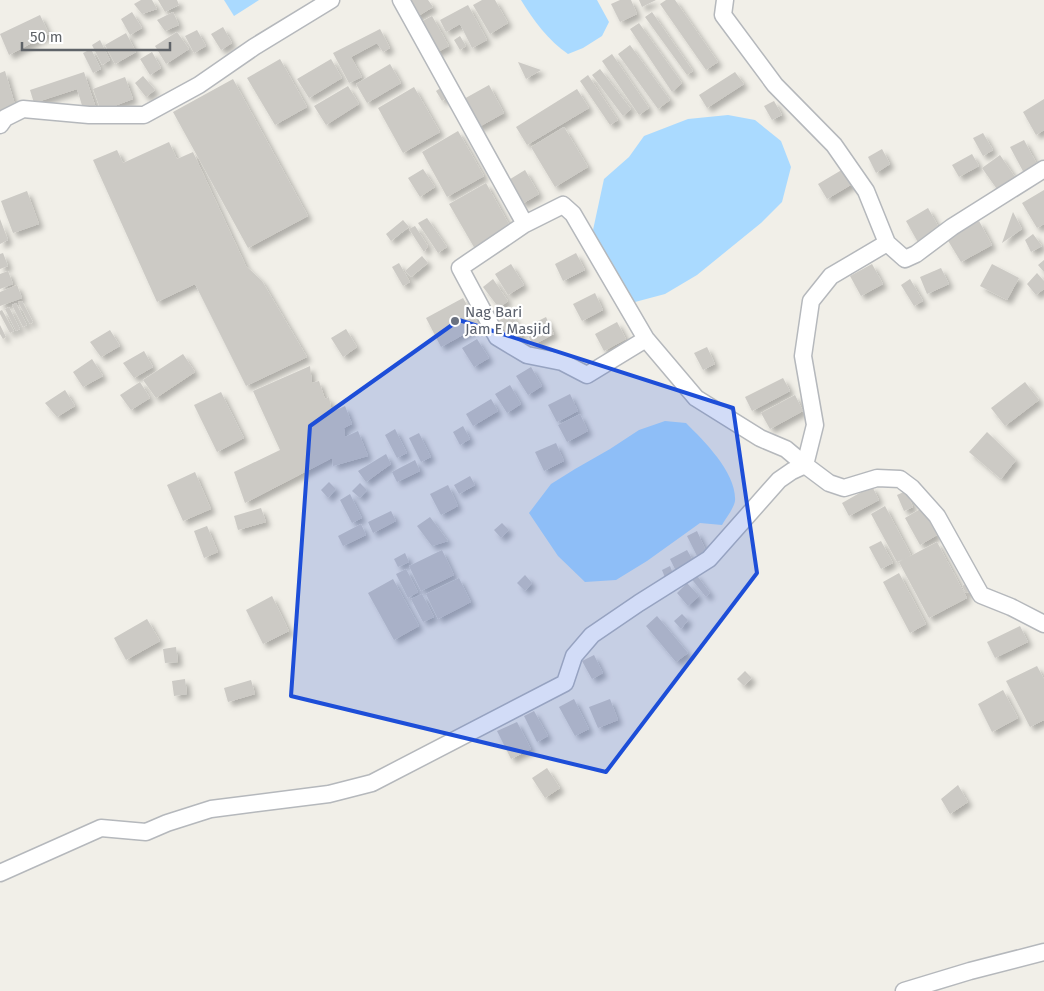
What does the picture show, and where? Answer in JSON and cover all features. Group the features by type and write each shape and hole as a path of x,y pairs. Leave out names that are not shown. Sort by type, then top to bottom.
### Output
{"street":[{"path":"0,125 6,118 23,109 89,115 144,115 199,85 331,0"},
{"path":"401,0 525,224"},
{"path":"725,0 723,15 775,84 834,145 866,191 887,244 905,259 916,254 952,227 1044,169"},
{"path":"646,339 587,374 562,362 527,355 497,337 460,268 525,224 563,205 574,214 646,339 696,398 760,438 786,449 829,482 844,488 877,478 900,479 912,488 937,516 982,595 1044,624"},
{"path":"805,465 814,425 803,356 811,302 831,276 887,244"},
{"path":"0,873 101,828 146,832 212,809 329,794 381,778 565,683 574,656 592,635 709,559 779,480 805,465"},
{"path":"904,991 970,971 1044,952"}],"highlighted area":[{"path":"459,320 733,408 757,573 606,772 291,696 310,426"}],"water":[{"path":"224,0 259,0 234,16"},
{"path":"521,0 597,0 609,22 602,36 583,48 568,54 542,30"},
{"path":"728,115 755,120 781,141 791,167 782,202 761,223 697,275 665,294 635,302 613,276 593,230 604,179 629,157 644,136 688,119"},
{"path":"665,421 686,423 718,458 731,480 735,501 733,507 722,525 700,523 647,561 616,580 585,582 558,556 529,513 551,484 639,430"}],"building":[{"path":"141,0 152,0 157,9 142,14 134,4"},
{"path":"158,0 177,0 179,5 165,12"},
{"path":"404,0 428,0 433,7 415,18"},
{"path":"482,0 495,0 508,23 490,34 473,5"},
{"path":"620,0 631,0 637,14 620,22 611,4"},
{"path":"639,0 656,0 642,7"},
{"path":"666,0 675,0 718,62 706,70 660,4"},
{"path":"468,5 487,40 472,48 460,24 446,32 440,20"},
{"path":"132,12 142,28 130,35 121,19"},
{"path":"173,12 179,25 165,31 157,20"},
{"path":"652,12 693,71 687,75 645,17"},
{"path":"40,15 49,34 9,55 0,34"},
{"path":"432,16 449,46 434,54 417,24"},
{"path":"639,23 682,83 672,92 630,29"},
{"path":"223,27 232,43 221,50 211,34"},
{"path":"380,29 390,48 383,52 377,43 351,57 362,77 349,83 333,53"},
{"path":"197,30 206,46 194,53 185,36"},
{"path":"177,32 189,49 166,64 155,46"},
{"path":"126,33 136,52 115,64 105,45"},
{"path":"460,36 466,46 460,50 454,40"},
{"path":"100,40 110,60 102,65 92,45"},
{"path":"630,45 670,100 658,109 618,54"},
{"path":"91,49 101,69 93,73 83,53"},
{"path":"152,52 161,68 150,75 140,59"},
{"path":"612,54 649,108 639,115 602,61"},
{"path":"280,59 307,107 275,125 247,78"},
{"path":"331,59 342,78 309,98 297,79"},
{"path":"518,62 541,70 526,79"},
{"path":"390,64 401,83 367,103 356,84"},
{"path":"600,69 631,109 623,116 592,75"},
{"path":"5,71 16,108 0,114 0,73"},
{"path":"84,72 96,108 84,112 77,89 34,103 30,90"},
{"path":"735,72 744,84 707,108 699,95"},
{"path":"588,75 618,120 610,125 580,81"},
{"path":"143,76 155,90 146,97 135,83"},
{"path":"125,77 133,99 101,111 93,89"},
{"path":"233,79 308,216 248,248 173,112"},
{"path":"489,85 504,113 477,128 462,100"},
{"path":"348,86 359,104 326,125 314,106"},
{"path":"414,87 440,132 403,153 378,108"},
{"path":"442,87 448,97 442,101 436,91"},
{"path":"577,89 589,108 527,145 516,127"},
{"path":"1044,99 1044,130 1036,135 1023,112"},
{"path":"774,101 782,115 772,120 764,106"},
{"path":"564,127 588,167 555,187 531,147"},
{"path":"458,131 484,176 447,197 422,152"},
{"path":"983,133 993,150 983,156 973,138"},
{"path":"1024,140 1038,166 1024,173 1010,147"},
{"path":"169,142 177,159 193,152 246,266 262,281 307,357 246,386 195,284 157,302 93,160 117,150 123,163"},
{"path":"882,149 890,164 876,173 868,157"},
{"path":"972,154 979,166 959,177 952,165"},
{"path":"1000,155 1017,180 999,192 982,168"},
{"path":"845,168 854,183 827,199 818,184"},
{"path":"423,169 435,187 420,197 408,178"},
{"path":"525,170 539,194 522,204 507,181"},
{"path":"486,183 511,228 475,249 449,204"},
{"path":"1044,190 1044,224 1037,228 1022,203"},
{"path":"27,191 39,224 13,233 1,201"},
{"path":"928,208 942,233 920,246 906,221"},
{"path":"1013,212 1022,229 1002,243"},
{"path":"427,218 447,247 438,253 418,223"},
{"path":"0,219 8,240 0,244"},
{"path":"403,220 409,227 391,241 386,234"},
{"path":"979,221 992,245 961,262 947,239"},
{"path":"415,226 428,246 424,252 409,229"},
{"path":"1033,234 1042,246 1031,252 1025,240"},
{"path":"3,253 8,266 0,269 0,254"},
{"path":"576,253 585,270 563,281 555,264"},
{"path":"422,256 428,263 411,277 405,271"},
{"path":"1044,260 1044,272 1038,265"},
{"path":"399,263 410,282 403,286 392,267"},
{"path":"511,264 524,285 508,295 495,274"},
{"path":"872,264 883,284 861,296 850,276"},
{"path":"992,264 1019,278 1007,300 980,286"},
{"path":"941,268 949,284 927,294 920,277"},
{"path":"8,271 13,284 0,289 0,274"},
{"path":"1037,273 1044,281 1044,289 1036,295 1027,284"},
{"path":"493,279 508,301 499,308 483,287"},
{"path":"910,279 923,301 914,306 901,285"},
{"path":"17,285 22,298 0,306 0,292"},
{"path":"595,293 603,310 582,321 573,304"},
{"path":"463,298 479,326 441,347 426,318"},
{"path":"22,301 33,322 30,324 18,302"},
{"path":"16,303 27,325 23,327 12,305"},
{"path":"9,307 20,329 16,331 5,309"},
{"path":"2,310 14,331 10,333 0,314"},
{"path":"511,313 523,334 507,344 495,323"},
{"path":"546,317 554,334 533,345 524,328"},
{"path":"617,322 626,339 604,351 595,334"},
{"path":"0,325 6,337 3,339 0,334"},
{"path":"346,329 357,347 343,357 331,338"},
{"path":"110,330 120,346 101,357 90,342"},
{"path":"477,339 489,358 474,367 462,348"},
{"path":"707,347 715,364 703,370 694,353"},
{"path":"144,351 153,367 134,378 123,363"},
{"path":"183,354 195,372 156,398 143,380"},
{"path":"92,359 103,376 83,387 73,372"},
{"path":"310,366 312,383 319,381 325,399 329,397 332,412 345,406 352,424 344,428 345,437 358,431 368,456 333,466 332,458 245,503 234,472 280,450 253,391"},
{"path":"531,367 542,386 528,395 516,376"},
{"path":"783,378 790,391 752,411 745,397"},
{"path":"140,382 150,398 131,410 120,395"},
{"path":"1025,382 1039,400 1005,426 991,408"},
{"path":"510,385 521,404 507,413 495,394"},
{"path":"65,390 75,406 57,417 45,403"},
{"path":"221,392 244,438 217,452 194,405"},
{"path":"570,394 578,411 557,422 548,405"},
{"path":"795,395 803,411 770,429 761,413"},
{"path":"491,399 498,411 473,426 466,414"},
{"path":"580,414 588,431 567,442 558,425"},
{"path":"463,426 470,439 460,445 453,432"},
{"path":"395,429 407,453 397,458 385,435"},
{"path":"987,432 1016,460 1001,479 969,452"},
{"path":"419,433 431,457 421,462 409,438"},
{"path":"556,443 564,461 544,471 535,452"},
{"path":"386,454 391,464 366,482 358,471"},
{"path":"415,460 420,471 397,482 392,472"},
{"path":"195,472 211,509 183,521 167,485"},
{"path":"470,476 475,485 459,494 454,485"},
{"path":"329,482 336,489 328,498 321,490"},
{"path":"360,483 367,490 360,498 352,491"},
{"path":"448,485 458,506 441,515 430,494"},
{"path":"872,486 879,500 849,516 842,503"},
{"path":"906,491 913,507 904,511 897,495"},
{"path":"350,494 362,518 352,523 340,500"},
{"path":"885,506 911,555 897,562 871,514"},
{"path":"261,508 266,522 238,530 234,516"},
{"path":"922,508 937,535 920,545 905,518"},
{"path":"391,511 396,521 373,533 368,522"},
{"path":"430,517 448,541 432,546 417,526"},
{"path":"502,523 509,530 501,538 494,530"},
{"path":"361,524 366,535 343,546 338,536"},
{"path":"207,526 218,552 204,558 194,531"},
{"path":"697,531 706,551 697,556 687,536"},
{"path":"881,541 893,563 881,569 869,547"},
{"path":"937,542 967,598 929,618 899,562"},
{"path":"442,550 454,575 421,591 409,566"},
{"path":"687,550 695,564 677,573 670,559"},
{"path":"405,553 409,562 398,567 394,559"},
{"path":"670,566 674,576 666,580 662,570"},
{"path":"406,569 418,592 408,598 396,574"},
{"path":"695,573 710,593 706,597 690,577"},
{"path":"899,573 926,624 910,633 883,582"},
{"path":"525,575 532,583 525,591 517,583"},
{"path":"459,578 471,602 438,619 426,594"},
{"path":"393,579 419,626 394,640 368,593"},
{"path":"969,582 973,590 966,593 962,586"},
{"path":"687,583 699,596 688,606 677,593"},
{"path":"422,594 434,617 423,622 411,599"},
{"path":"272,596 289,631 263,644 246,610"},
{"path":"682,614 688,620 681,629 674,621"},
{"path":"657,616 688,653 676,662 646,626"},
{"path":"147,619 160,641 126,660 114,638"},
{"path":"1020,626 1028,642 995,658 987,642"},
{"path":"176,647 178,662 165,663 163,649"},
{"path":"594,655 603,673 592,679 582,661"},
{"path":"1037,666 1044,679 1044,720 1030,727 1006,681"},
{"path":"745,671 752,678 744,686 737,679"},
{"path":"185,679 187,694 174,696 172,681"},
{"path":"251,680 255,694 228,702 224,688"},
{"path":"1003,690 1018,718 992,732 978,704"},
{"path":"574,699 589,729 575,736 559,707"},
{"path":"610,699 618,720 598,728 589,707"},
{"path":"534,711 548,736 537,742 524,716"},
{"path":"517,722 531,749 511,759 497,731"},
{"path":"547,768 560,788 545,798 532,778"},
{"path":"958,785 968,802 950,814 941,799"}],"place":[{"name":"Nag Bari Jam E Masjid","path":"455,321"}]}
